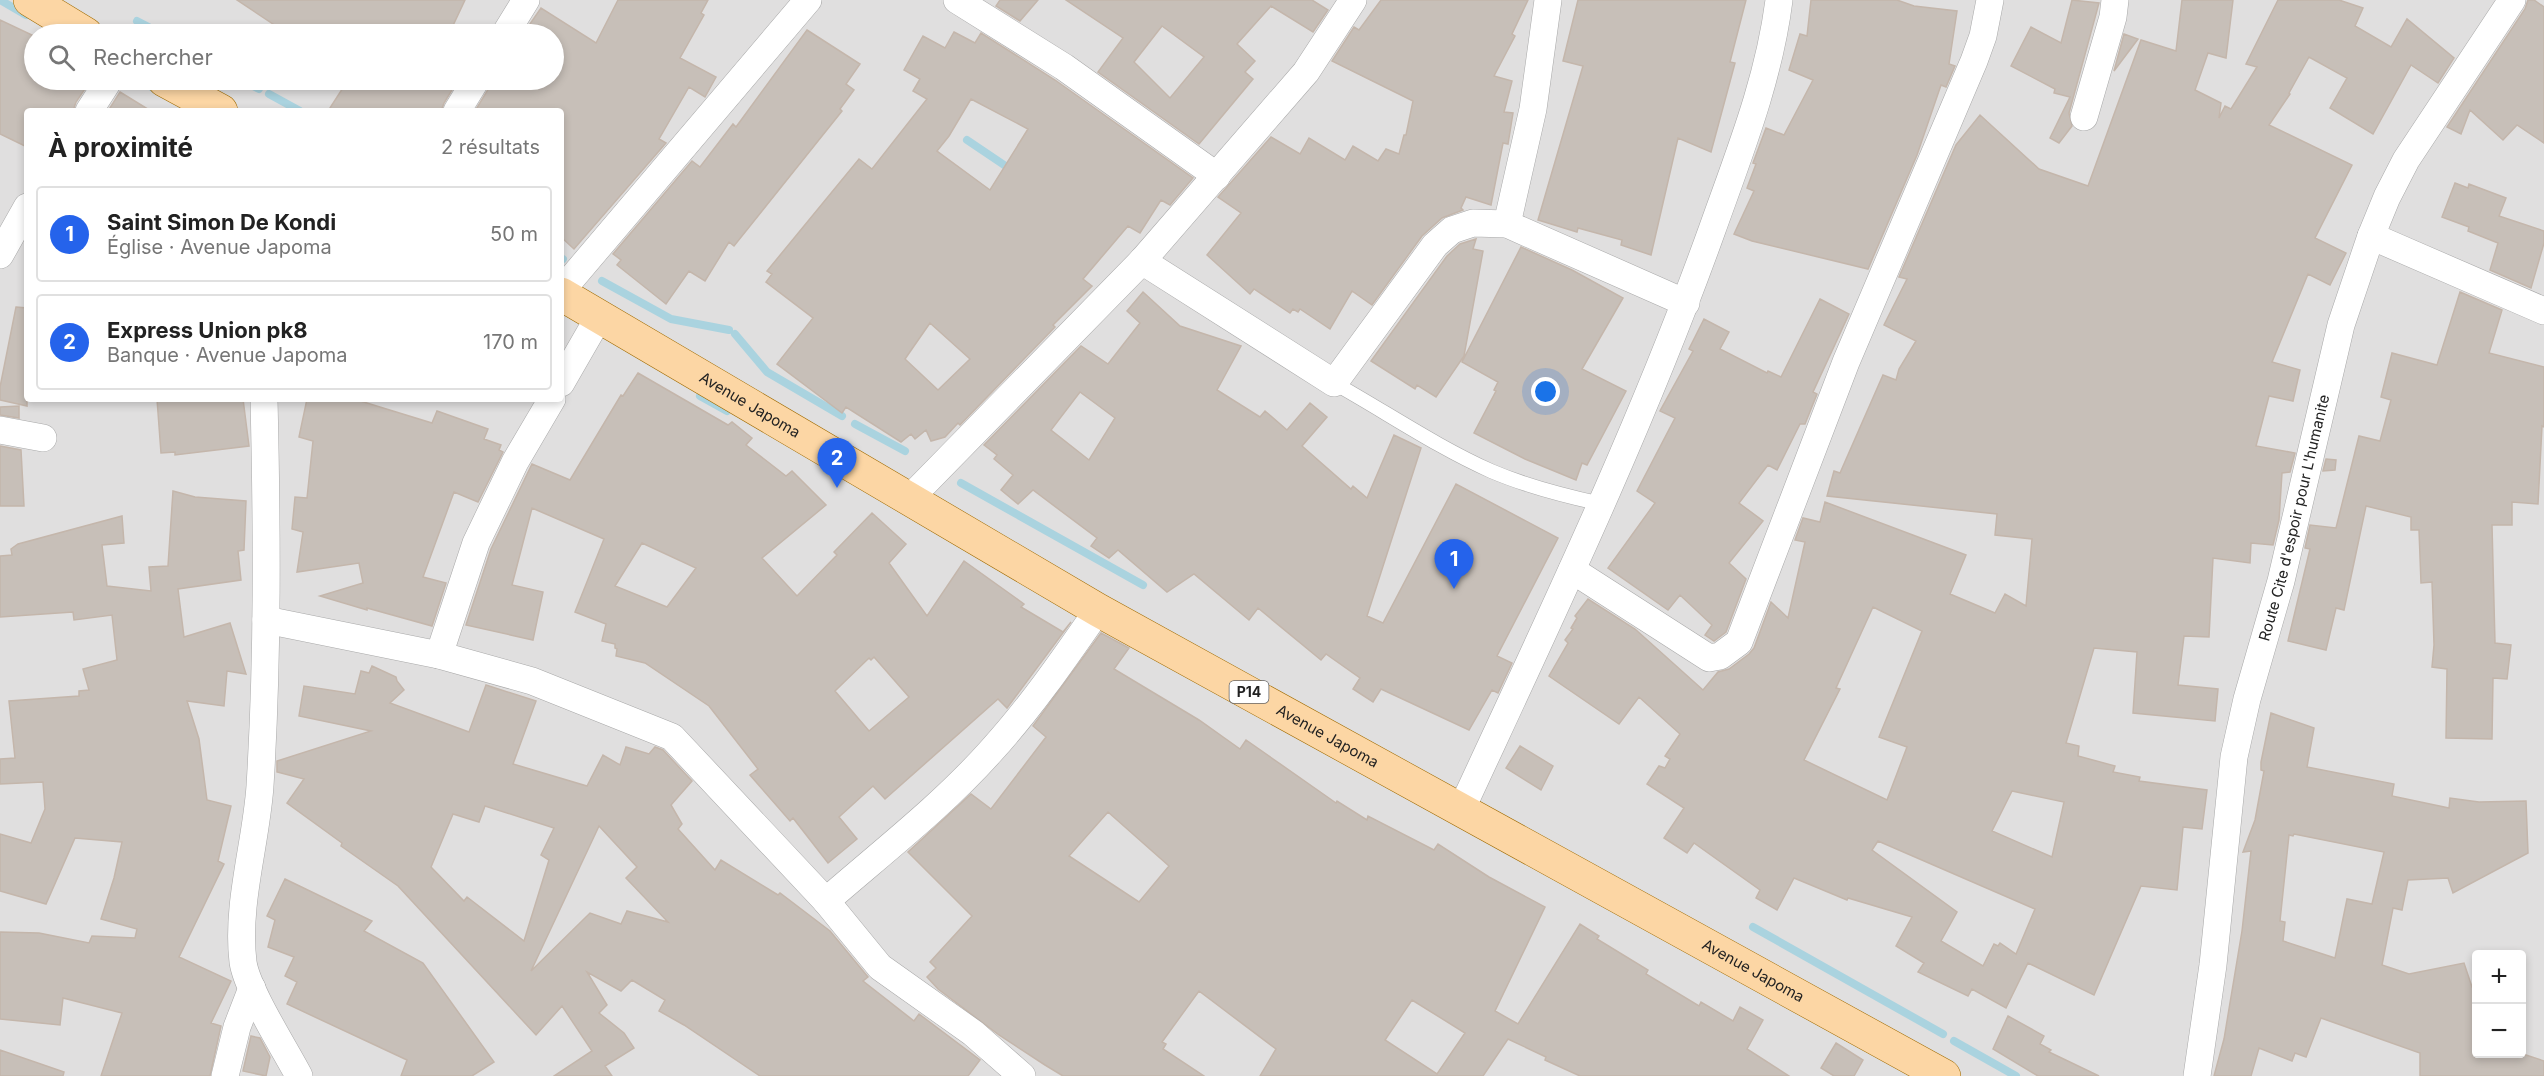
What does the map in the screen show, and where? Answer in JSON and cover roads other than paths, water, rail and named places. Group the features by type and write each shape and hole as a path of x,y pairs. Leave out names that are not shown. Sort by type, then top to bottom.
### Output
{"main road":[{"path":"30,0 70,24"},
{"path":"182,90 215,108"},
{"name":"Avenue Japoma","path":"564,294 1098,610 1462,808 1944,1076"}],"street":[{"path":"511,24 526,0"},
{"path":"564,288 808,0"},
{"path":"957,0 1065,67 1217,176"},
{"path":"910,498 1142,261 1306,72 1353,0"},
{"path":"1507,224 1533,109 1548,0"},
{"path":"1462,808 1602,504 1686,303 1761,92 1773,42 1779,0"},
{"path":"1572,570 1709,658 1720,656 1739,642 1846,362 1974,60 1985,27 1990,0"},
{"path":"2084,117 2113,17 2115,0"},
{"name":"Route Cite d'espoir pour L'humanite","path":"2197,1076 2213,965 2234,757 2247,699 2281,581 2341,325 2386,197 2406,160 2512,0"},
{"path":"91,108 103,90"},
{"path":"459,108 470,90"},
{"path":"0,255 24,212"},
{"path":"1142,261 1334,383 1435,244 1452,230 1473,223 1507,224 1686,303"},
{"path":"2371,236 2544,311"},
{"path":"564,378 599,316"},
{"path":"264,402 266,620 260,788 242,932 243,964 252,988 299,1076"},
{"path":"439,655 476,543 515,462 550,402"},
{"path":"0,430 43,438"},
{"path":"826,901 926,814 989,753 1038,698 1098,610"},
{"path":"266,620 439,655 532,681 672,737 826,901 880,967 973,1033 1022,1076"},
{"path":"225,1076 237,1027 252,988"}],"lane":[{"path":"1334,383 1467,459 1491,470 1515,480 1602,504"}],"waterway":[{"path":"0,0 26,15"},
{"path":"137,21 143,24"},
{"path":"269,94 295,108"},
{"path":"967,140 1013,171"},
{"path":"602,281 671,319 729,330"},
{"path":"735,334 767,372 842,416"},
{"path":"700,396 727,411"},
{"path":"855,424 905,451"},
{"path":"961,483 1143,585"},
{"path":"1753,927 1943,1034"},
{"path":"1954,1041 2016,1076"}],"place":[{"name":"Express Union pk8","path":"837,488"},
{"name":"Saint Simon De Kondi","path":"1454,589"}]}
